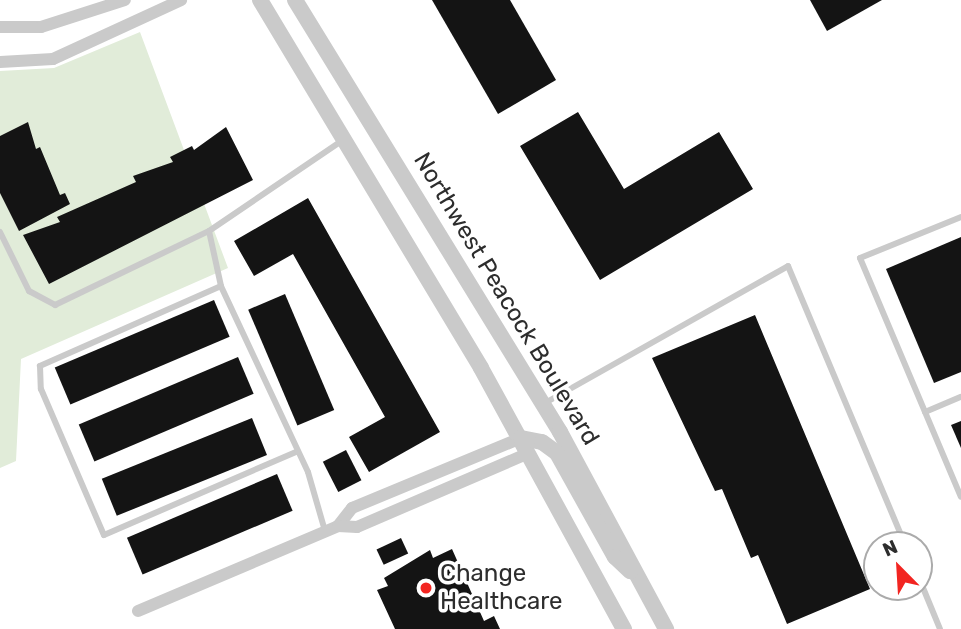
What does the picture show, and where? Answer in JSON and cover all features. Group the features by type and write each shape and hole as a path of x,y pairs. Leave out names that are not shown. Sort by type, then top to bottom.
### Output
{"street":[{"path":"0,27 41,27 125,0"},
{"path":"0,62 53,59 181,0"},
{"path":"260,0 521,438 624,629"},
{"name":"Northwest Peacock Boulevard","path":"295,0 544,404 666,629"},
{"path":"338,526 352,508 521,438 542,442 557,453 615,557 640,580"},
{"path":"138,611 338,526 357,527 529,453"}],"lane":[{"path":"0,232 30,291 55,304 209,231 343,140"},
{"path":"961,217 860,258 961,497"},
{"path":"209,231 221,286 298,451 325,531"},
{"path":"544,404 788,267 899,531"},
{"path":"221,286 40,366 41,389 104,535 298,451"},
{"path":"925,412 961,397"},
{"path":"928,601 940,629"}],"green space":[{"path":"140,32 228,268 21,359 16,461 0,468 0,71 54,68"}],"building":[{"path":"432,0 510,0 556,80 498,114"},
{"path":"810,0 882,0 827,31"},
{"path":"578,112 624,189 719,132 753,189 600,280 520,146"},
{"path":"28,122 36,149 40,147 60,195 65,193 70,204 19,231 0,193 0,136"},
{"path":"226,127 253,180 49,284 23,235 60,222 57,217 136,182 133,176 173,162 170,157 192,146 194,150"},
{"path":"308,198 440,432 369,472 349,437 385,417 293,254 254,276 234,241"},
{"path":"961,237 961,372 934,383 886,269"},
{"path":"285,294 334,410 297,426 248,310"},
{"path":"214,300 230,337 70,404 55,368"},
{"path":"755,315 863,572 863,592 787,624 758,555 751,558 722,489 715,491 652,358"},
{"path":"238,357 254,394 94,461 79,425"},
{"path":"252,418 267,455 117,516 102,479"},
{"path":"961,421 961,448 951,425"},
{"path":"346,450 361,480 338,492 323,462"},
{"path":"277,474 293,511 143,575 127,538"},
{"path":"401,538 408,553 384,565 377,549"},
{"name":"Change Healthcare","path":"452,549 484,621 494,616 500,629 395,629 377,590 388,586 384,578 430,550 433,558"}],"place":[{"name":"Change Healthcare","path":"426,588"}]}
